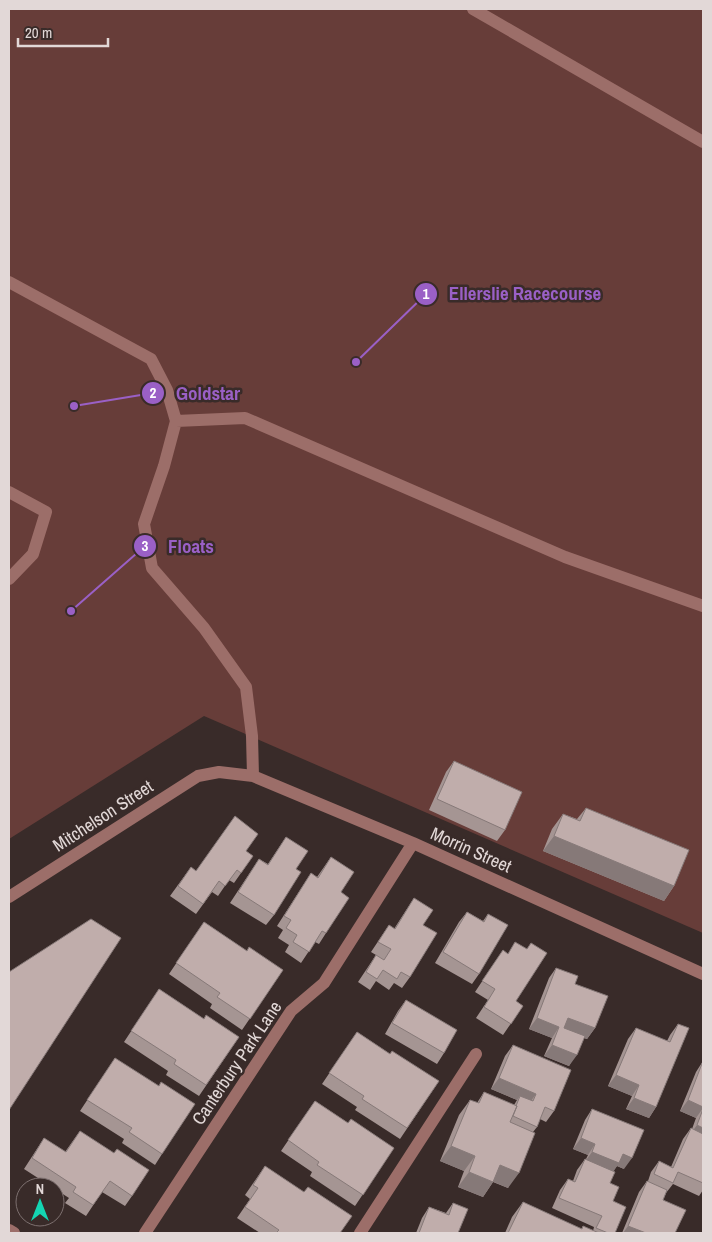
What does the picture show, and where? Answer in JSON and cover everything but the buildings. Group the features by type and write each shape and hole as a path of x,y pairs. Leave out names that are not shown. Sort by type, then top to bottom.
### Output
{"street":[{"path":"473,9 703,142"},
{"path":"9,282 151,359 167,390 176,421 164,466 144,524 152,568 204,628 246,687 252,736 253,776"},
{"path":"176,421 245,418 565,557 703,606"},
{"path":"9,492 46,512 33,554 9,579"},
{"name":"Morrin Street","path":"220,772 253,776 412,843 703,974"},
{"name":"Mitchelson Street","path":"9,898 198,776 220,772"},
{"name":"Canterbury Park Lane","path":"145,1233 291,1010 324,983 412,843"},
{"path":"360,1233 476,1054"},
{"path":"9,1230 14,1233"}],"shaded area":[{"path":"9,9 703,9 703,933 204,716 9,839"}],"place":[{"name":"Ellerslie Racecourse","path":"356,362"},
{"name":"Goldstar","path":"74,406"},
{"name":"Floats","path":"71,611"}]}
